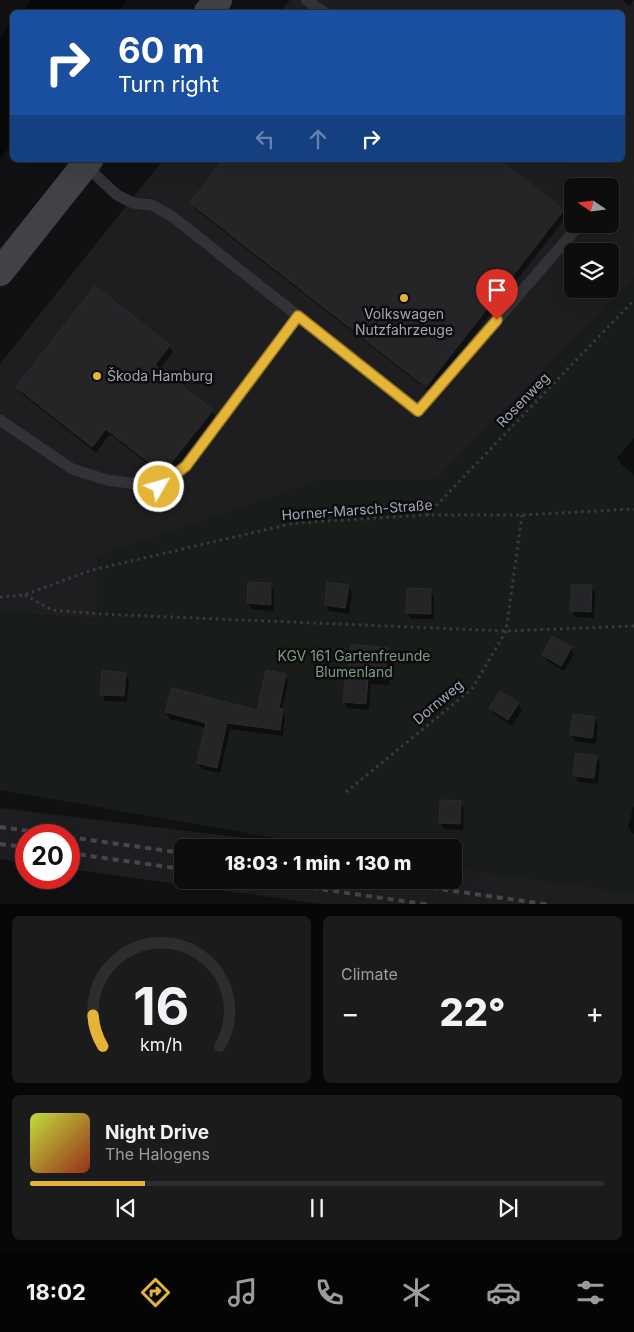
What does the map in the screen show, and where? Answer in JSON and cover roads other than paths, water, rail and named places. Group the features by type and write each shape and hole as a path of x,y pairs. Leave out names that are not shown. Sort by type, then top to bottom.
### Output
{"main road":[{"path":"210,10 218,0"},
{"path":"0,272 87,163"}],"lane":[{"path":"306,0 321,10"},
{"path":"87,163 117,195 133,203 152,205 173,217 418,411 572,233"},
{"path":"0,420 72,469 107,480 159,487 186,466 298,316"}],"railway":[{"path":"0,827 15,829"},
{"path":"80,839 174,852"},
{"path":"0,844 15,846"},
{"path":"80,855 174,868"},
{"path":"320,889 424,904"},
{"path":"440,889 544,904"}],"place":[{"name":"Volkswagen Nutzfahrzeuge","path":"404,298"},
{"name":"Škoda Hamburg","path":"97,376"}],"park label":[{"name":"KGV 161 Gartenfreunde Blumenland","path":"354,664"}]}
